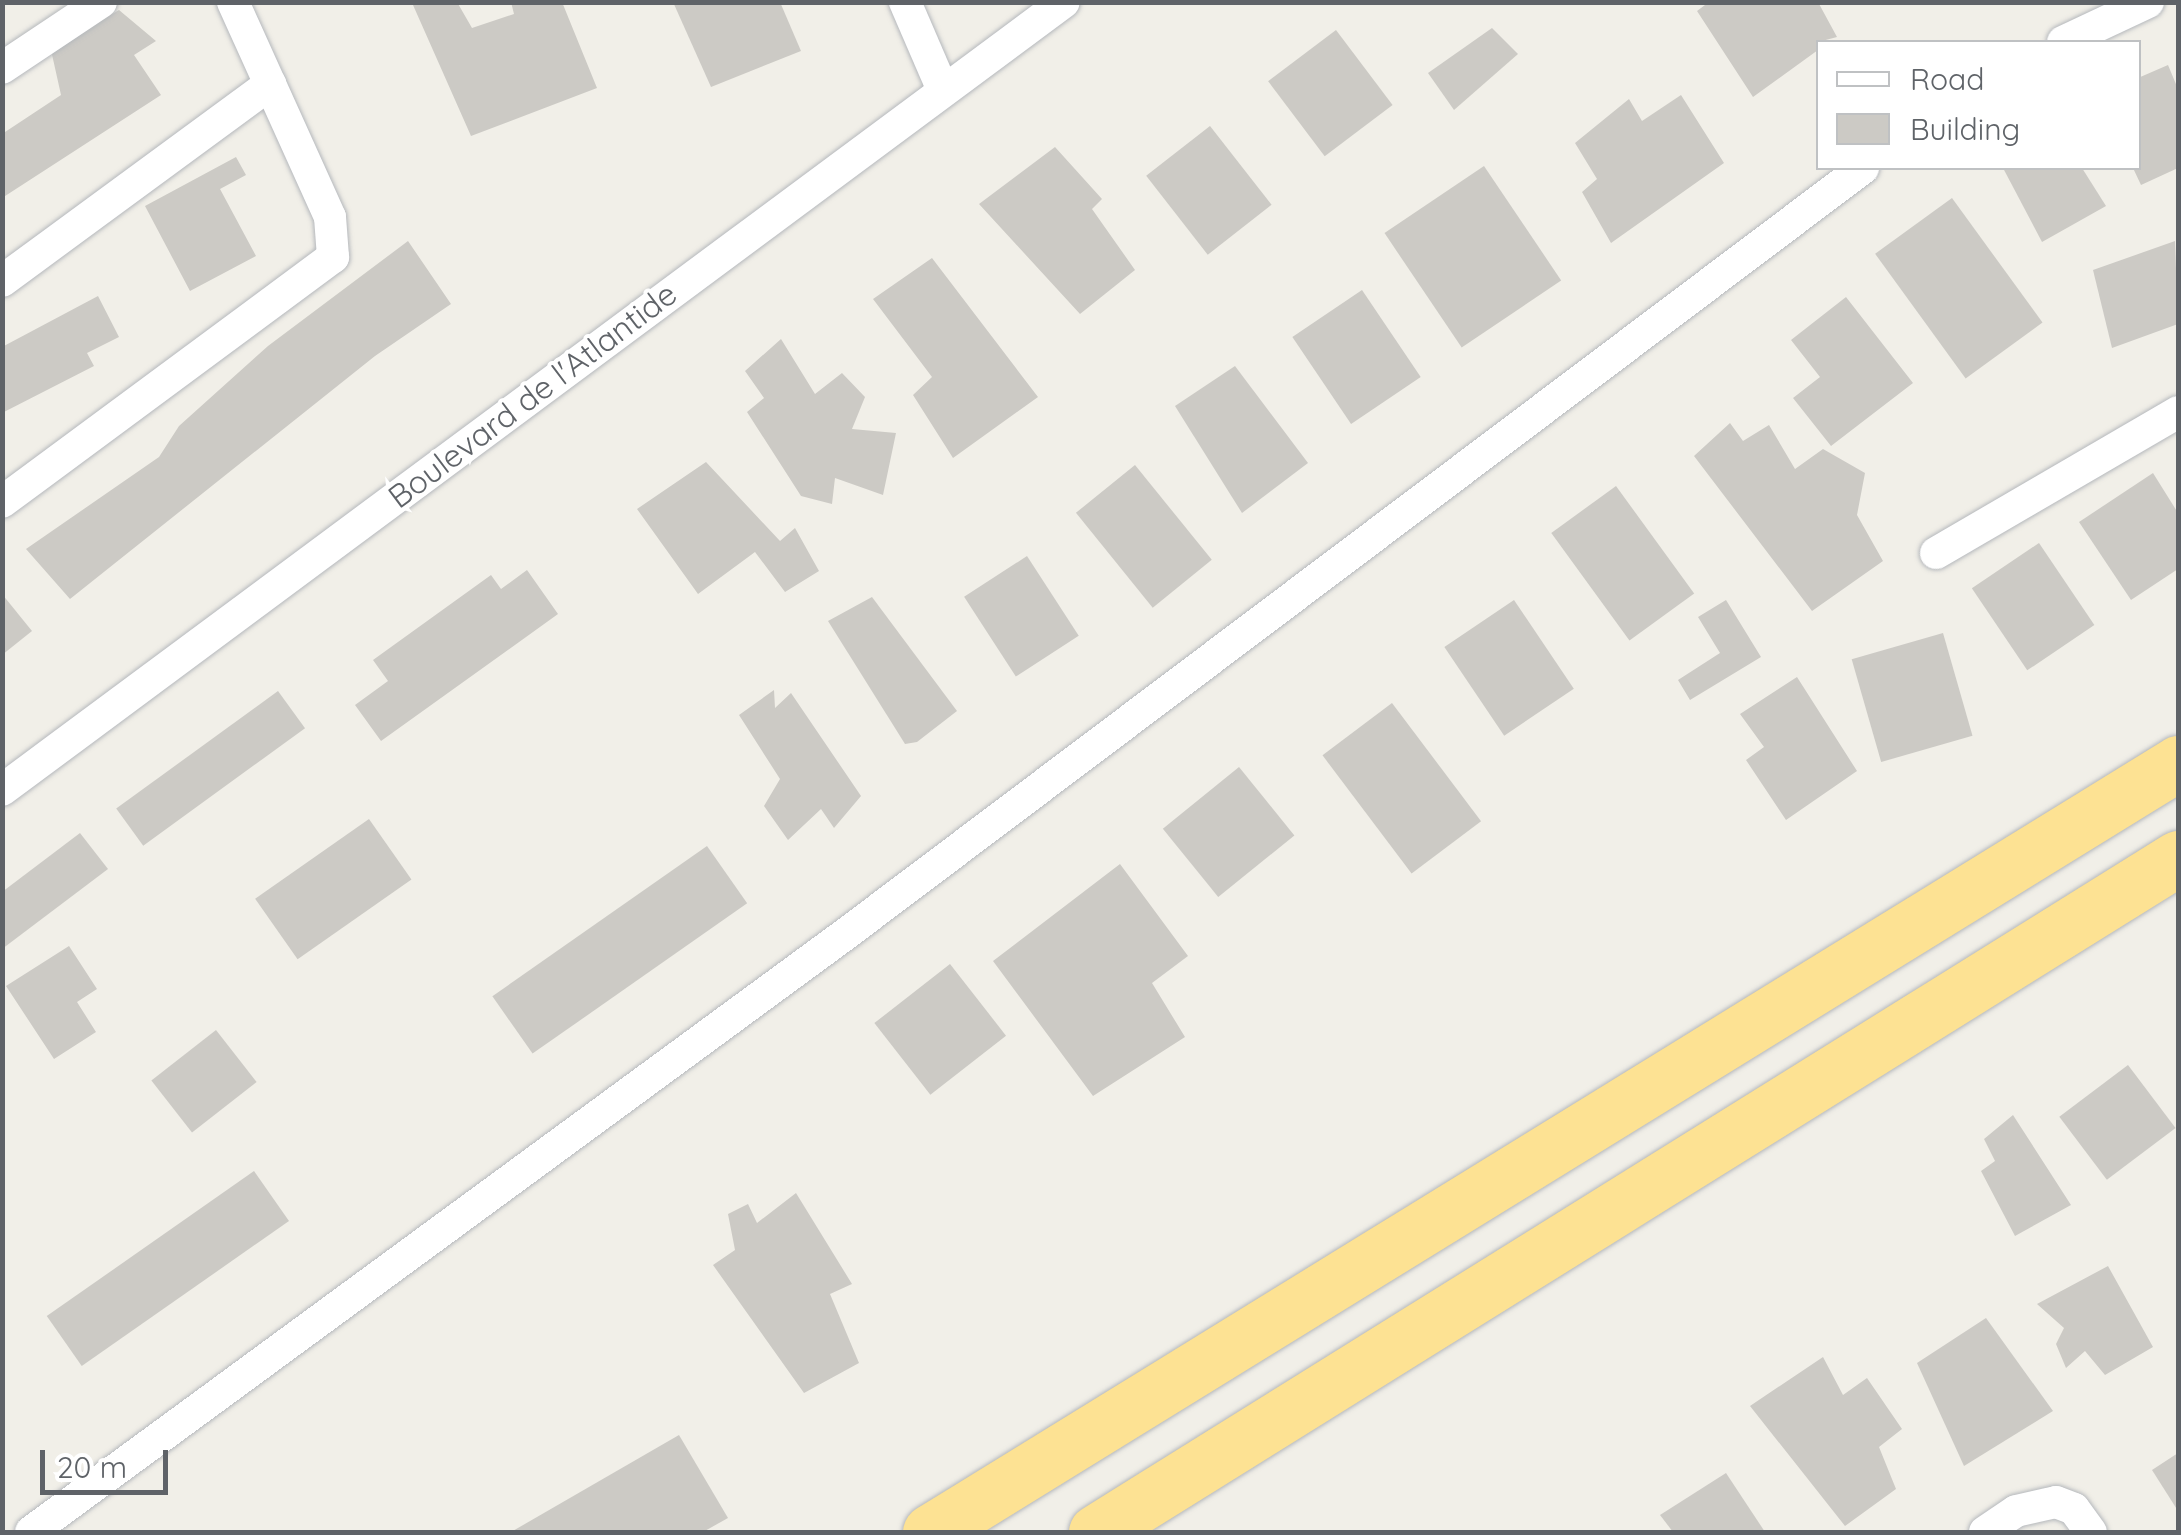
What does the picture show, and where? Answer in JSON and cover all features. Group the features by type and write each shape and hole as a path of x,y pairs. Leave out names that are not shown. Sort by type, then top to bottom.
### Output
{"highway":[{"path":"930,1532 2178,763"},
{"path":"1096,1532 2178,858"}],"street":[{"path":"2,68 101,2"},
{"path":"2,502 333,258 330,217 233,2"},
{"path":"904,2 942,88"},
{"name":"Boulevard de l'Atlantide","path":"2,790 942,88 1064,2"},
{"path":"2068,40 2148,2"},
{"path":"2,281 270,84"},
{"path":"31,1532 906,889 1860,170"},
{"path":"1936,554 2178,412"},
{"path":"1986,1532 2016,1511 2056,1502 2074,1509 2090,1532"}],"building":[{"path":"457,2 472,28 514,14 511,2 562,2 597,88 471,136 413,5"},
{"path":"673,2 780,2 801,51 711,87"},
{"path":"1709,2 1818,2 1837,37 1816,40 1816,51 1753,97 1697,11"},
{"path":"119,10 156,41 134,55 161,95 2,198 2,134 61,95 51,50"},
{"path":"1492,28 1518,54 1454,110 1428,73"},
{"path":"1336,30 1393,105 1325,156 1268,81"},
{"path":"2168,65 2178,89 2178,168 2141,185 2134,170 2141,170 2141,77"},
{"path":"1681,95 1724,163 1611,243 1582,192 1597,179 1575,143 1629,99 1642,121"},
{"path":"1210,126 1272,205 1208,255 1146,176"},
{"path":"1055,147 1102,199 1092,209 1135,270 1080,314 979,204"},
{"path":"236,157 246,175 220,189 256,256 190,291 145,206"},
{"path":"1484,166 1561,280 1462,348 1385,233"},
{"path":"2004,170 2083,170 2106,206 2042,242"},
{"path":"1952,198 2043,323 1966,378 1875,254"},
{"path":"408,241 451,304 375,356 70,599 26,549 159,457 179,426 268,346"},
{"path":"2175,241 2178,324 2112,348 2093,270"},
{"path":"932,258 1038,397 953,458 913,395 932,377 873,299"},
{"path":"1362,290 1421,377 1351,424 1292,337"},
{"path":"98,296 119,337 87,353 94,366 2,413 2,347"},
{"path":"1846,297 1913,383 1831,446 1793,398 1820,377 1791,340"},
{"path":"781,339 815,394 842,373 865,397 852,429 896,433 883,495 835,478 832,504 801,496 747,412 764,398 745,371"},
{"path":"1235,366 1308,463 1242,513 1175,406"},
{"path":"1730,423 1743,441 1769,425 1795,469 1823,449 1865,473 1857,515 1883,561 1812,611 1694,456"},
{"path":"706,462 780,541 795,528 819,571 785,592 755,552 698,594 637,509"},
{"path":"1135,465 1212,560 1153,608 1076,513"},
{"path":"2153,473 2178,513 2178,569 2131,600 2079,522"},
{"path":"1616,486 1694,594 1629,641 1551,533"},
{"path":"2039,543 2094,625 2027,670 1972,588"},
{"path":"1027,556 1079,636 1016,677 964,597"},
{"path":"527,570 558,614 381,741 355,705 388,681 373,660 491,575 501,589"},
{"path":"2,594 32,631 2,655"},
{"path":"872,597 957,711 917,742 905,744 828,621"},
{"path":"1514,600 1574,689 1504,736 1444,647"},
{"path":"1726,600 1761,657 1690,700 1678,680 1720,653 1698,617"},
{"path":"1943,633 1972,736 1881,762 1852,659"},
{"path":"1797,677 1857,771 1786,820 1746,760 1764,747 1740,714"},
{"path":"774,690 775,708 791,693 861,796 834,828 821,809 788,840 764,806 780,779 739,715"},
{"path":"278,691 305,728 143,846 116,809"},
{"path":"1392,703 1481,821 1412,874 1323,755"},
{"path":"1239,767 1294,835 1218,897 1163,829"},
{"path":"369,819 411,880 298,959 255,899"},
{"path":"80,833 108,869 2,949 2,892"},
{"path":"707,846 747,903 533,1054 492,996"},
{"path":"1120,864 1188,956 1152,983 1185,1037 1093,1096 993,961"},
{"path":"69,946 97,989 77,1002 96,1032 54,1059 6,986"},
{"path":"950,964 1006,1036 930,1095 874,1023"},
{"path":"216,1030 257,1082 192,1132 151,1080"},
{"path":"2128,1065 2176,1128 2107,1180 2059,1117"},
{"path":"2013,1115 2071,1205 2015,1236 1981,1171 1995,1161 1984,1139"},
{"path":"254,1171 289,1221 82,1366 47,1316"},
{"path":"796,1193 852,1284 830,1294 859,1363 804,1393 713,1265 735,1250 728,1214 748,1204 757,1223"},
{"path":"2108,1266 2153,1347 2105,1375 2085,1351 2066,1368 2056,1344 2064,1328 2037,1304"},
{"path":"1986,1318 2053,1411 1964,1466 1917,1363"},
{"path":"1823,1357 1843,1395 1867,1378 1902,1429 1879,1447 1896,1489 1845,1526 1750,1406"},
{"path":"679,1435 728,1518 703,1532 511,1532"},
{"path":"2178,1453 2178,1511 2152,1470"},
{"path":"1726,1473 1765,1532 1673,1532 1660,1515"}]}
